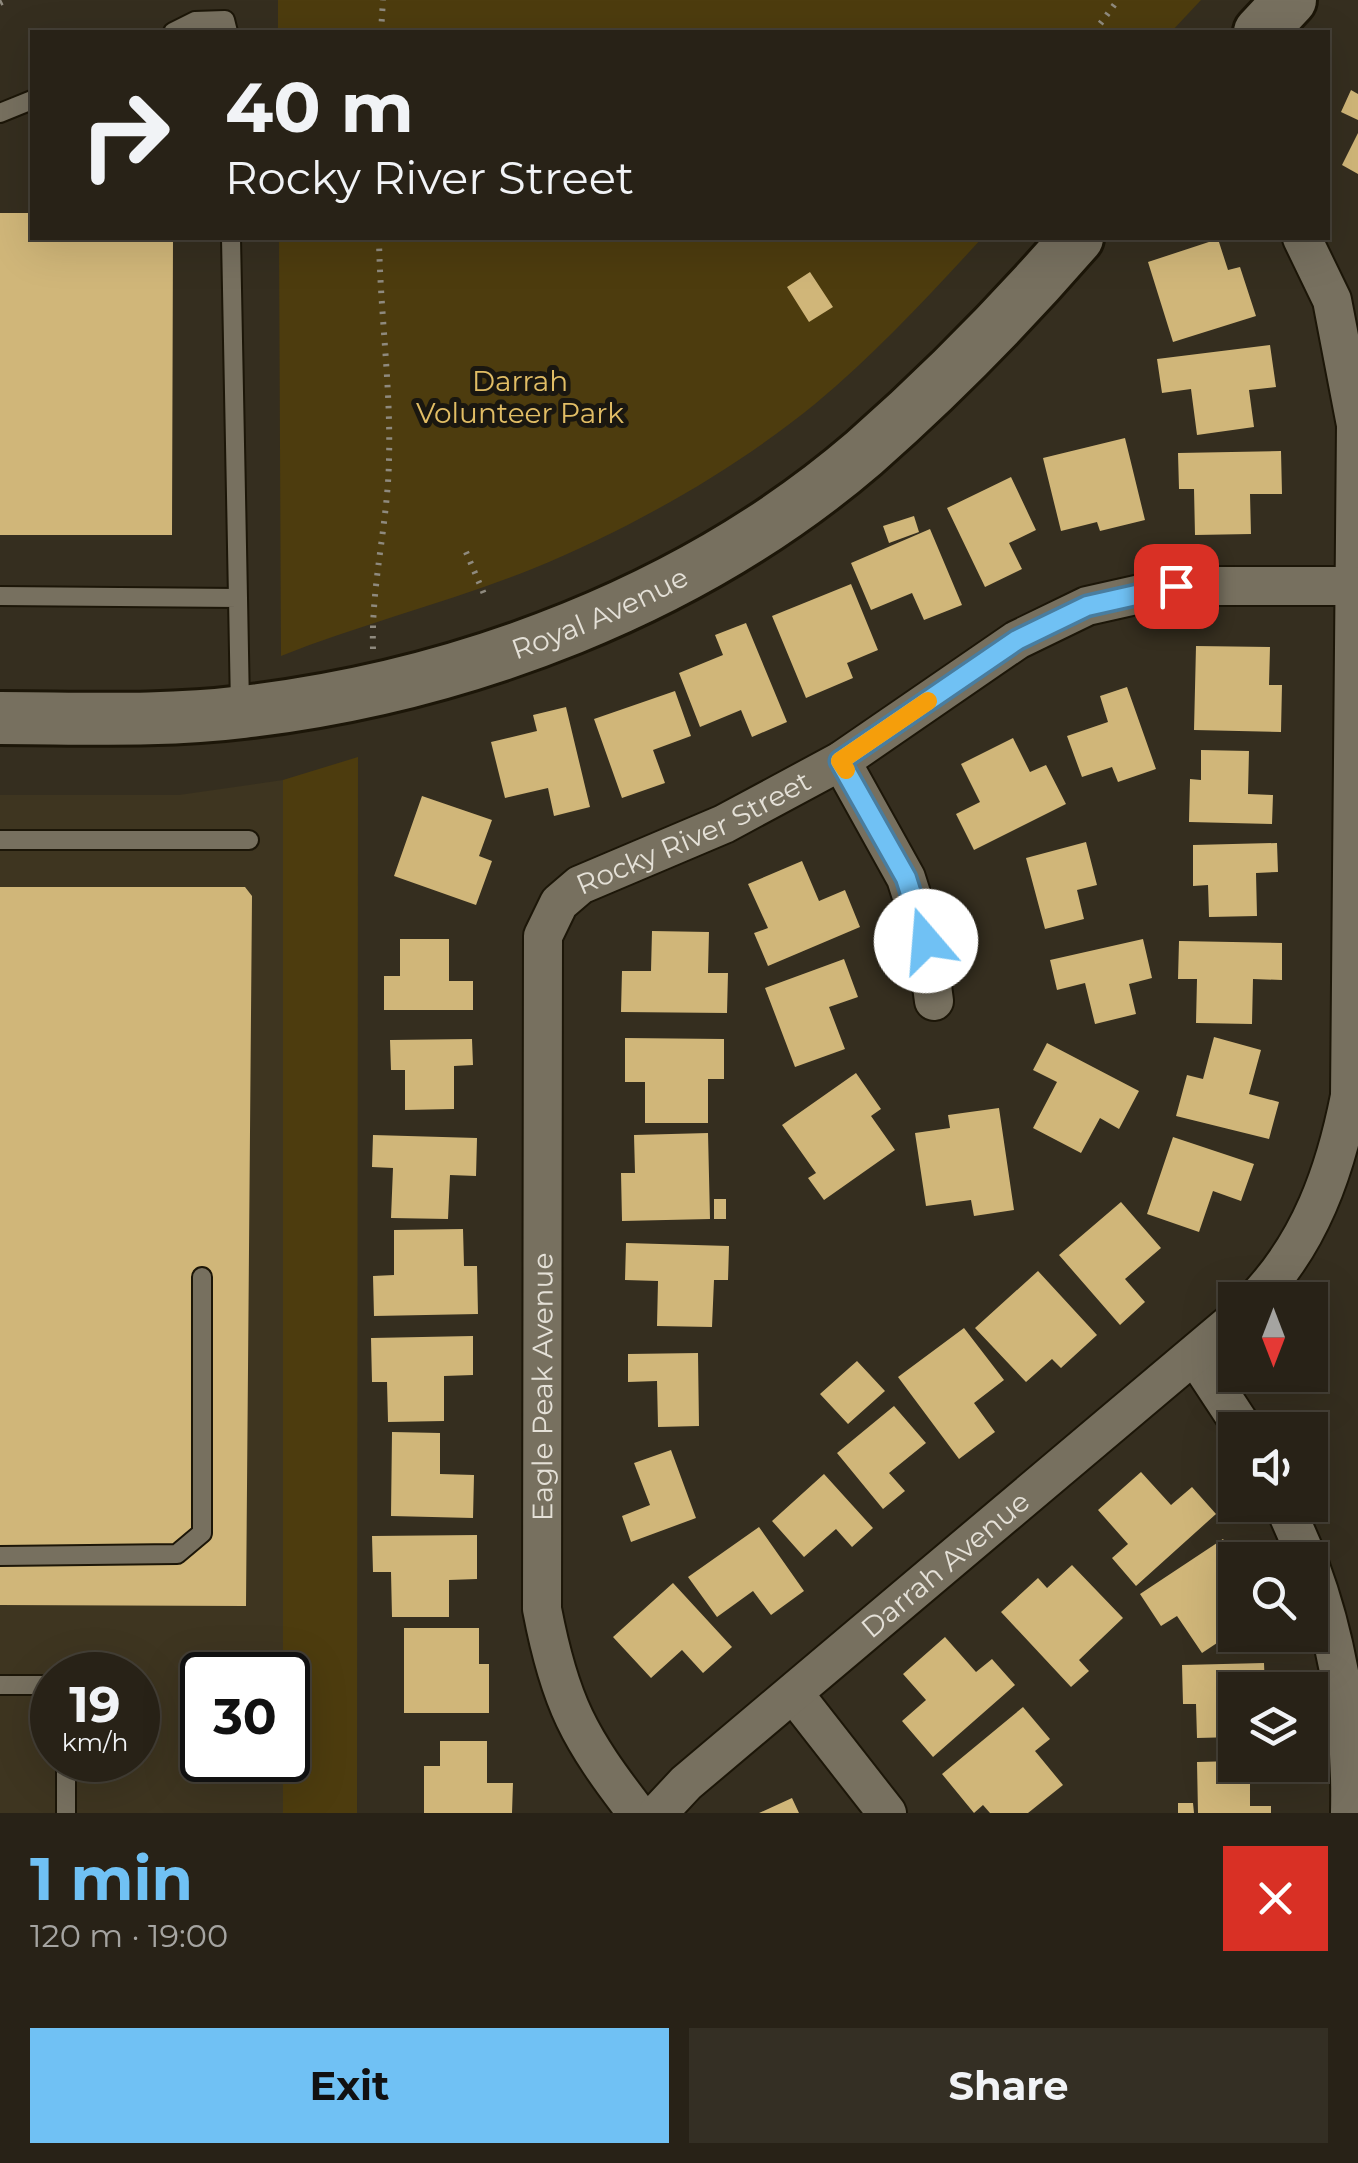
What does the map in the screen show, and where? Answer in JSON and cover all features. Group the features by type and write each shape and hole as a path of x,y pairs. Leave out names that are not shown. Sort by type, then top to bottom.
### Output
{"main road":[{"path":"1262,30 1290,0"},
{"name":"Royal Avenue","path":"0,718 240,712 374,690 535,641 634,600 716,556 862,455 1019,304 1075,240"}],"street":[{"path":"1272,1282 1313,1219 1337,1162 1350,1096 1356,425 1346,357 1332,300 1303,240"},
{"name":"Rocky River Street","path":"543,936 559,903 580,885 724,824 840,761 1017,640 1087,606 1176,586 1356,586"},
{"path":"840,761 906,878 926,941 934,1001"},
{"name":"Eagle Peak Avenue","path":"543,936 542,1609 553,1666 572,1721 637,1813"},
{"name":"Darrah Avenue","path":"658,1813 686,1783 1218,1337"},
{"path":"1196,1358 1232,1412"},
{"path":"1328,1624 1342,1689 1351,1770 1350,1813"},
{"path":"794,1694 888,1813"}],"lane":[{"path":"176,30 195,20 225,20 228,30"},
{"path":"0,114 30,101"},
{"path":"231,240 240,712"},
{"path":"0,596 238,598"},
{"path":"0,840 249,840"},
{"path":"0,1556 177,1554 202,1533 202,1277"},
{"path":"0,1685 30,1685"},
{"path":"66,1782 66,1813"}],"path":[{"path":"381,30 383,0"},
{"path":"1096,30 1118,0"},
{"path":"374,690 372,584 385,522 389,459 379,240"},
{"path":"466,552 484,594"}],"shaded area":[{"path":"283,780 283,1652 180,1652 180,1782 283,1782 283,1813 0,1813 0,795 179,795"}],"green space":[{"path":"278,0 1201,0 1173,30 278,30"},
{"name":"Darrah Volunteer Park","path":"279,240 980,240 838,385 783,429 680,497 532,569 281,656"},
{"path":"358,757 357,1813 283,1813 283,1782 310,1782 310,1652 283,1652 283,780"}],"building":[{"path":"1351,90 1358,94 1358,120 1341,112"},
{"path":"1358,133 1358,174 1342,165"},
{"path":"0,213 30,213 30,240 173,240 172,535 0,535"},
{"path":"1218,240 1228,270 1240,267 1256,316 1173,342 1148,262"},
{"path":"810,272 833,307 809,322 787,287"},
{"path":"1270,345 1276,387 1249,390 1254,427 1197,435 1191,389 1162,393 1157,359"},
{"path":"1125,438 1145,520 1100,531 1097,522 1061,531 1043,458"},
{"path":"1281,451 1282,494 1250,494 1251,534 1195,535 1194,489 1179,489 1178,453"},
{"path":"1011,477 1036,530 1009,543 1022,569 985,587 947,508"},
{"path":"914,516 919,532 889,543 883,526"},
{"path":"930,529 962,605 924,620 912,593 871,610 851,563"},
{"path":"851,584 878,650 847,663 853,678 806,698 772,616"},
{"path":"746,623 787,722 752,737 741,710 700,727 679,673 723,655 715,635"},
{"path":"1196,646 1270,647 1269,685 1282,685 1281,732 1194,730"},
{"path":"1127,687 1156,769 1118,782 1112,767 1082,777 1067,736 1108,722 1100,696"},
{"path":"675,691 691,736 653,750 665,783 622,798 594,719"},
{"path":"566,707 590,807 554,816 548,788 505,798 491,742 537,731 533,715"},
{"path":"1013,738 1030,772 1046,765 1066,804 974,850 956,814 980,802 961,764"},
{"path":"1201,750 1249,751 1248,794 1273,795 1272,824 1189,822 1190,779 1201,780"},
{"path":"422,796 492,820 479,856 492,861 476,905 394,876"},
{"path":"1086,842 1097,885 1077,890 1084,919 1045,929 1026,858"},
{"path":"1277,843 1278,872 1256,873 1257,916 1209,917 1208,885 1193,886 1193,845"},
{"path":"802,861 819,901 845,890 860,927 768,966 754,933 768,928 748,884"},
{"path":"0,887 245,887 252,896 246,1606 0,1605"},
{"path":"652,931 709,932 708,973 728,973 727,1013 621,1012 622,971 651,971"},
{"path":"400,939 449,939 449,981 473,981 473,1010 384,1010 384,976 400,976"},
{"path":"1143,939 1152,978 1129,984 1136,1014 1095,1024 1085,983 1057,990 1050,960"},
{"path":"1179,941 1282,943 1282,980 1253,979 1252,1024 1196,1023 1197,979 1178,979"},
{"path":"844,959 858,997 829,1007 845,1049 795,1067 765,988"},
{"path":"1214,1037 1261,1050 1249,1094 1279,1102 1269,1139 1176,1116 1187,1075 1203,1079"},
{"path":"625,1038 724,1039 724,1079 708,1079 708,1123 645,1123 645,1082 625,1082"},
{"path":"472,1039 473,1065 454,1066 454,1109 405,1110 405,1070 391,1070 390,1040"},
{"path":"1047,1043 1139,1091 1119,1129 1100,1118 1081,1153 1033,1128 1057,1082 1033,1070"},
{"path":"856,1073 881,1109 871,1116 895,1150 824,1200 808,1178 816,1173 782,1125"},
{"path":"999,1108 1014,1210 974,1216 971,1200 926,1206 915,1133 950,1128 948,1115"},
{"path":"708,1133 710,1219 622,1221 621,1173 635,1173 634,1135"},
{"path":"373,1135 477,1138 476,1176 450,1175 448,1219 391,1218 393,1168 372,1167"},
{"path":"1173,1137 1254,1164 1241,1201 1213,1191 1199,1232 1147,1214"},
{"path":"714,1199 726,1199 726,1219 714,1219"},
{"path":"1121,1202 1161,1248 1125,1279 1145,1302 1120,1325 1059,1255"},
{"path":"463,1229 464,1266 477,1266 478,1314 374,1316 373,1276 394,1275 394,1230"},
{"path":"626,1243 729,1246 728,1280 714,1280 712,1327 657,1326 658,1281 625,1280"},
{"path":"1038,1271 1097,1335 1061,1368 1052,1359 1026,1382 975,1328"},
{"path":"964,1328 1004,1380 974,1403 995,1432 959,1459 898,1377"},
{"path":"473,1336 473,1375 444,1376 444,1421 388,1422 387,1382 372,1382 371,1338"},
{"path":"698,1353 699,1426 658,1427 657,1381 628,1382 628,1354"},
{"path":"857,1361 885,1391 848,1424 820,1394"},
{"path":"894,1406 926,1443 889,1473 905,1491 883,1509 837,1453"},
{"path":"392,1432 440,1433 440,1474 474,1475 473,1518 391,1516"},
{"path":"671,1450 696,1518 631,1542 622,1516 650,1505 634,1463"},
{"path":"1141,1472 1171,1505 1192,1487 1216,1514 1136,1586 1112,1558 1128,1544 1098,1510"},
{"path":"824,1474 873,1528 852,1547 836,1529 804,1557 772,1521"},
{"path":"759,1527 804,1591 771,1615 753,1591 717,1617 688,1577"},
{"path":"477,1535 477,1579 449,1580 449,1617 392,1617 391,1572 373,1572 372,1536"},
{"path":"1218,1542 1218,1642 1202,1653 1177,1616 1161,1626 1140,1594"},
{"path":"1072,1565 1123,1618 1079,1660 1089,1671 1071,1687 1001,1612 1038,1578 1047,1588"},
{"path":"673,1583 732,1647 703,1673 682,1650 651,1678 613,1637"},
{"path":"404,1628 479,1628 479,1664 489,1664 489,1713 404,1713"},
{"path":"945,1637 976,1672 992,1659 1015,1685 933,1757 902,1721 926,1700 903,1674"},
{"path":"1264,1663 1264,1672 1218,1672 1218,1737 1197,1738 1196,1704 1183,1704 1182,1665"},
{"path":"1023,1707 1050,1739 1035,1751 1063,1785 1028,1813 990,1813 983,1805 974,1813 942,1774"},
{"path":"440,1741 487,1741 487,1783 513,1783 512,1813 424,1813 424,1766 440,1766"},
{"path":"1218,1761 1218,1782 1250,1782 1250,1806 1271,1806 1271,1813 1198,1813 1197,1762"},
{"path":"792,1798 799,1813 759,1813"},
{"path":"1178,1803 1193,1803 1194,1813 1178,1813"}],"slow traffic":[{"path":"846,770 840,761 928,701"}],"route":[{"path":"926,941 906,878 840,761 1017,640 1087,606 1176,586"}]}
